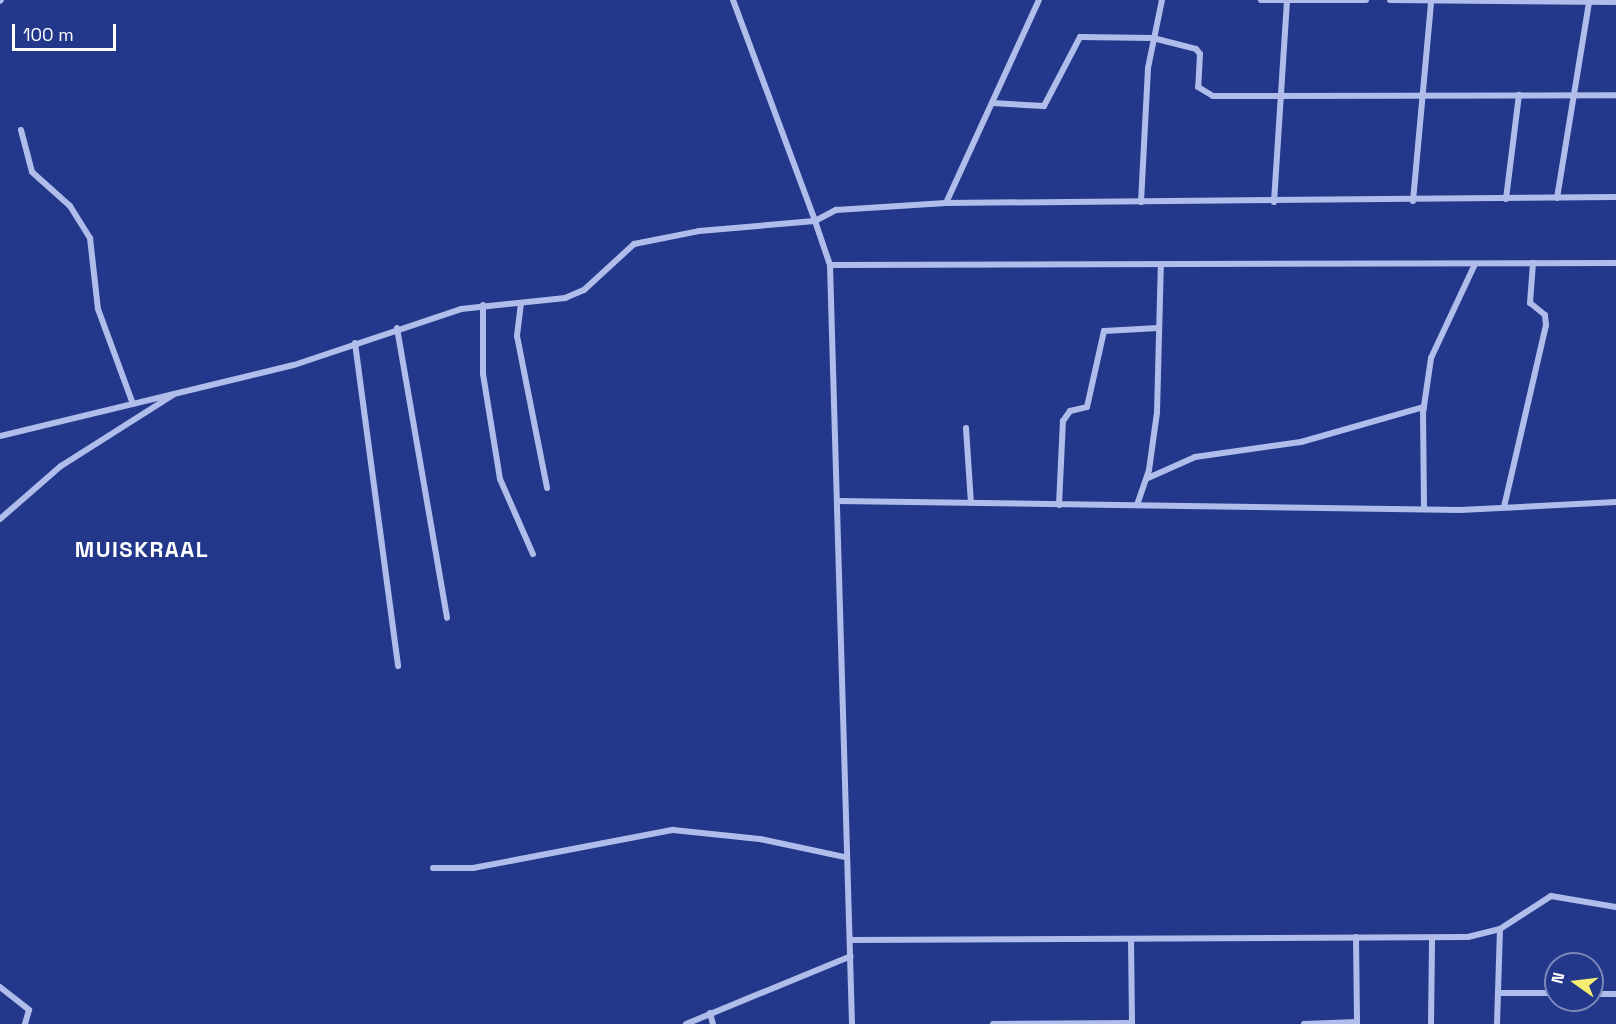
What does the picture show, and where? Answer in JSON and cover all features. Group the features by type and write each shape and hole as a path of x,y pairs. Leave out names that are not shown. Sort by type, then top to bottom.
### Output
{"street":[{"path":"733,0 830,265 838,501 845,857 851,956 852,1024"},
{"path":"946,203 1039,0"},
{"path":"1141,202 1153,38 1162,0"},
{"path":"1261,0 1366,0"},
{"path":"1390,0 1431,3 1616,2"},
{"path":"1274,202 1284,93 1287,1"},
{"path":"1413,201 1426,95 1431,3"},
{"path":"1557,198 1589,3"},
{"path":"992,103 1044,106 1077,39 1153,38 1199,51 1198,87 1207,95 1284,93 1616,95"},
{"path":"1506,199 1519,95"},
{"path":"21,130 32,172 70,206 90,238 98,309 133,404"},
{"path":"0,436 294,364 397,328 483,305 521,303 584,290 624,251 645,239 815,221 836,210 946,203 1413,201 1616,197"},
{"path":"1504,507 1546,325 1545,315 1530,303 1533,263"},
{"path":"830,265 1616,263"},
{"path":"1137,505 1148,478 1160,381 1158,328 1161,264"},
{"path":"1424,507 1424,407 1436,342 1475,264"},
{"path":"521,303 517,336 547,488"},
{"path":"483,305 483,374 500,479 533,554"},
{"path":"397,328 447,618"},
{"path":"1059,505 1063,421 1067,412 1087,408 1104,331 1158,328"},
{"path":"355,343 398,666"},
{"path":"0,519 61,466 175,393"},
{"path":"1148,478 1195,457 1301,442 1424,407"},
{"path":"966,428 971,503"},
{"path":"838,501 1424,507 1504,507 1616,502"},
{"path":"433,868 472,868 673,830 760,839 845,857"},
{"path":"850,940 1432,938 1500,929 1551,896 1616,907"},
{"path":"1497,1024 1500,929"},
{"path":"1304,1024 1357,1023 1356,937"},
{"path":"1431,1024 1432,938"},
{"path":"993,1024 1132,1024 1131,940"},
{"path":"686,1024 851,956"},
{"path":"0,987 28,1010 25,1024"},
{"path":"1498,993 1544,993"},
{"path":"710,1013 712,1024"}],"district":[{"name":"MUISKRAAL","path":"142,550"}]}
